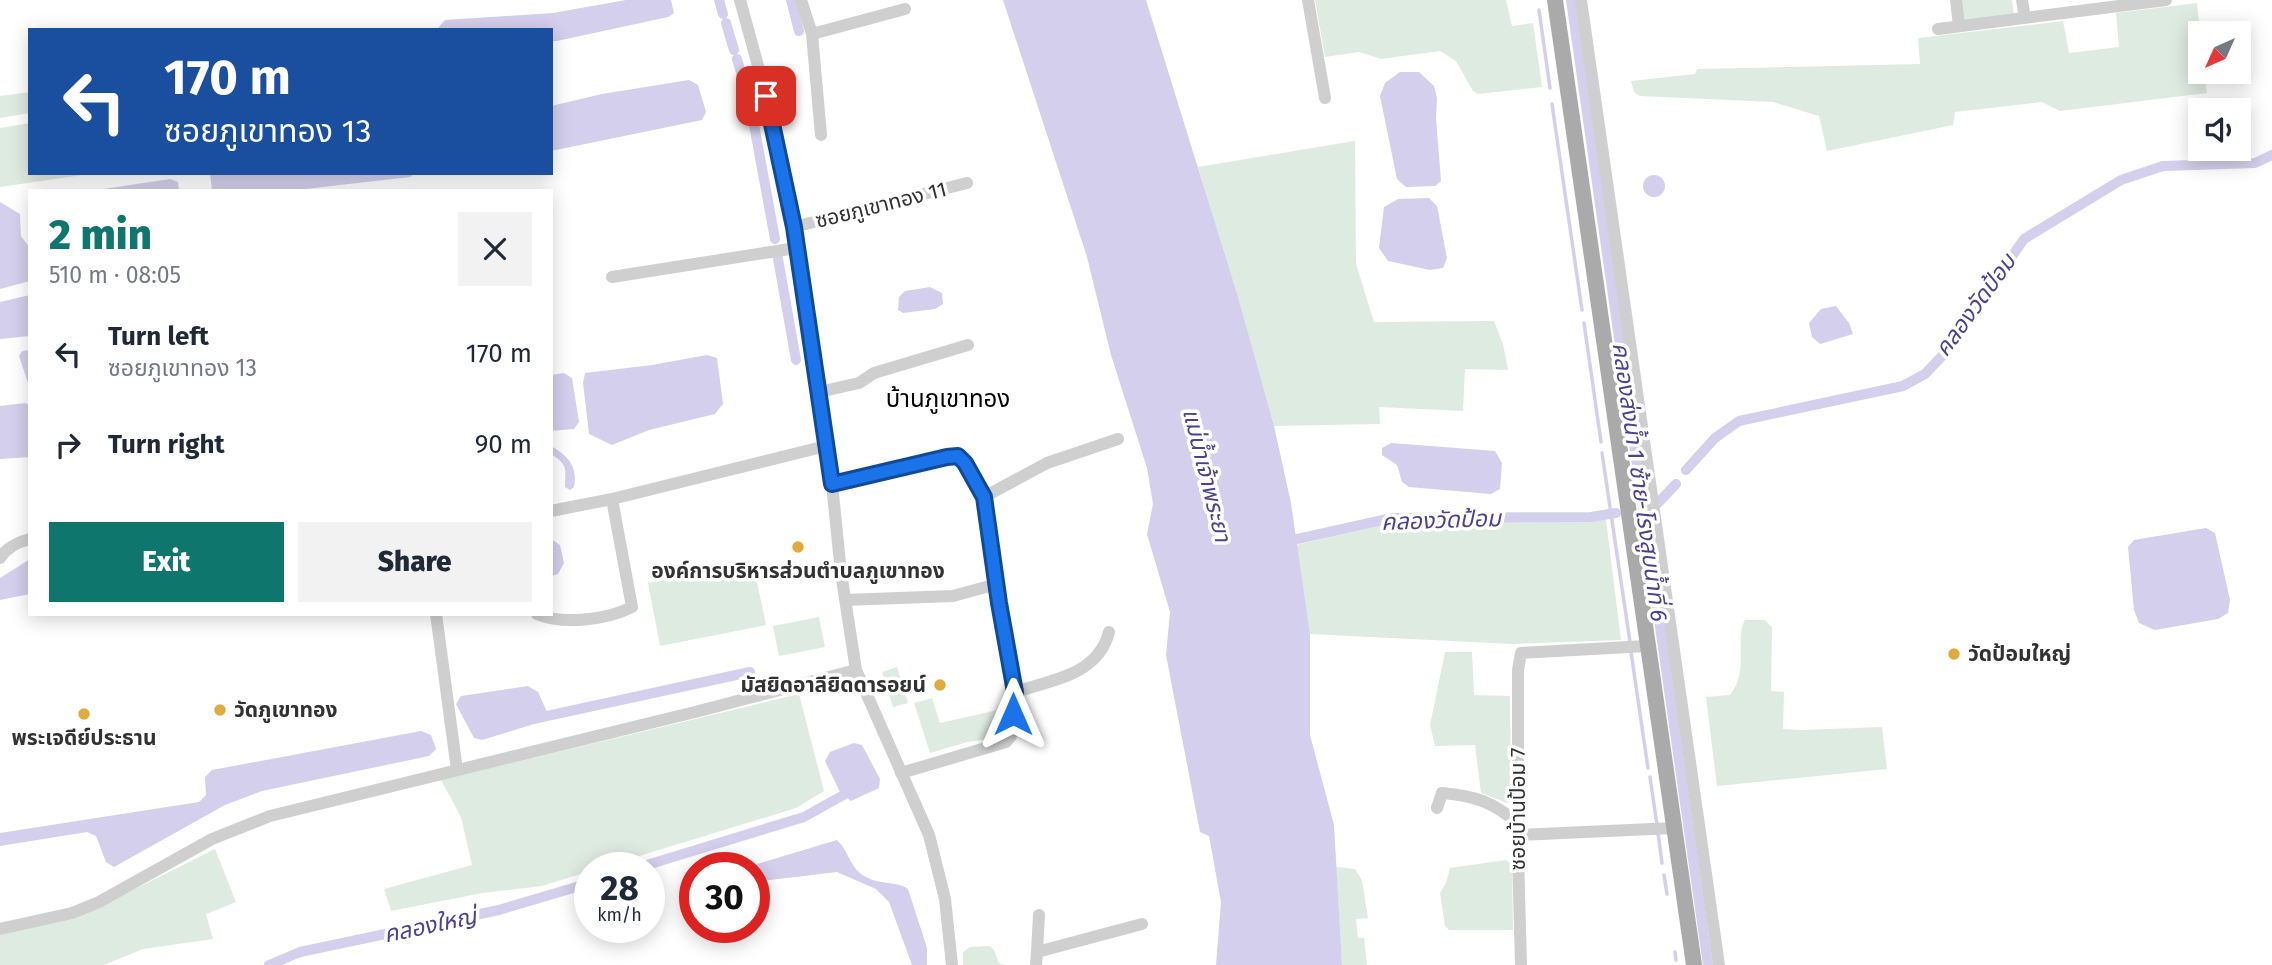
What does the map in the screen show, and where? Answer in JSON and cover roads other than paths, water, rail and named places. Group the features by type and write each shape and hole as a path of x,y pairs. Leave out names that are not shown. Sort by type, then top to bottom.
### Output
{"main road":[{"path":"1555,0 1604,246 1655,608 1647,646 1694,965"}],"street":[{"path":"740,0 772,117 794,227 856,670 929,835 945,900 952,965"},
{"path":"801,0 812,34 821,135"},
{"path":"1308,0 1325,98"},
{"path":"1581,0 1604,246 1655,608 1720,965"},
{"path":"1956,0 1959,26"},
{"path":"2022,0 2025,18"},
{"path":"1938,29 2025,18 2081,5 2166,0"},
{"path":"812,34 905,9"},
{"name":"ซอยภูเขาทอง 11","path":"794,227 967,183"},
{"path":"612,277 796,248"},
{"path":"819,392 859,383 874,373 968,345"},
{"path":"984,497 1047,463 1118,439"},
{"path":"553,511 612,499 826,446"},
{"path":"832,484 958,456 965,463 984,497 1015,692 1011,736 1006,742 901,773"},
{"path":"544,616 562,621 582,620 632,607 612,499"},
{"path":"0,558 19,542 28,540"},
{"path":"845,600 953,596 997,584"},
{"path":"436,616 457,770"},
{"path":"1015,692 1087,666 1106,645 1109,632"},
{"name":"ซอยบ้านป้อม 7","path":"1521,965 1518,670 1521,653 1647,646"},
{"path":"0,929 72,913 99,902 212,839 270,816 856,670"},
{"path":"1437,808 1442,793 1474,797 1503,810 1519,830 1674,828"},
{"path":"1040,915 1037,959 1142,924"}],"water":[{"path":"626,0 671,0 674,13 668,17 557,41 553,41 553,28 438,28 445,20 553,13"},
{"name":"แม่น้ำเจ้าพระยา","path":"1003,0 1146,0 1237,294 1274,426 1291,503 1310,634 1310,735 1334,825 1342,965 1216,965 1221,902 1209,836 1200,832 1166,655 1170,612 1147,534 1153,504 1147,468 1111,355 1087,257"},
{"path":"1400,72 1419,72 1434,86 1437,98 1441,181 1435,186 1406,187 1397,179 1380,96 1385,83"},
{"path":"689,80 698,85 706,112 702,120 553,151 553,106 602,94"},
{"path":"210,175 412,175 305,189 212,189"},
{"path":"1650,175 1658,175 1665,182 1665,190 1658,197 1650,197 1643,190 1643,182"},
{"path":"170,179 178,182 179,189 103,189"},
{"path":"1429,198 1437,206 1447,258 1443,268 1430,270 1388,261 1379,248 1384,207 1398,199"},
{"path":"0,202 20,214 21,236 28,245 28,282 0,289"},
{"path":"930,287 942,293 943,304 935,309 903,313 898,310 899,297 905,291"},
{"path":"28,295 28,336 0,339 0,302"},
{"path":"1836,306 1849,323 1853,334 1820,344 1812,337 1809,323 1821,309"},
{"path":"28,350 28,383 19,356 22,351"},
{"path":"707,355 717,358 723,404 715,414 649,430 612,445 589,434 583,383 585,373"},
{"path":"564,373 572,378 579,422 574,429 553,431 553,375"},
{"path":"28,404 28,457 0,459 0,406"},
{"path":"1391,443 1495,451 1502,463 1500,489 1491,494 1409,487 1402,482 1397,465 1382,455 1382,448"},
{"path":"553,447 567,458 573,467 575,480 574,487 570,490 565,487 565,472 553,455"},
{"path":"2206,528 2215,533 2230,600 2228,613 2218,619 2155,630 2139,623 2134,610 2128,547 2134,540"},
{"path":"553,540 560,545 564,563 558,574 553,575"},
{"path":"28,560 28,594 0,600 0,578"},
{"path":"528,686 538,692 547,712 544,721 482,740 474,738 456,704 461,696"},
{"path":"421,731 431,735 436,749 429,756 262,791 225,805 114,867 106,862 96,836 87,832 0,846 0,833 199,802 206,795 205,777 212,770"},
{"path":"854,743 862,745 880,779 879,788 851,801 840,792 825,761 830,752"},
{"path":"837,840 860,873 872,880 908,889 927,948 927,965 912,965 889,902 876,889 837,872 770,880 770,860"}],"waterway":[{"path":"719,0 723,14"},
{"path":"791,0 799,31"},
{"name":"คลองส่งน้ำ 1 ซ้าย-โรงสูบน้ำที่ 6","path":"1571,0 1708,965"},
{"path":"1539,10 1550,88"},
{"path":"726,23 734,50"},
{"path":"737,59 750,103 775,239"},
{"path":"1552,104 1582,310"},
{"name":"คลองวัดป้อม","path":"1686,470 1715,438 1739,421 1903,386 1925,374 1943,355 2024,239 2121,180 2163,166 2255,163 2272,155"},
{"path":"777,253 796,360"},
{"path":"1584,323 1601,442"},
{"path":"1602,453 1630,642"},
{"name":"คลองวัดป้อม","path":"1658,503 1676,484"},
{"name":"คลองวัดป้อม","path":"1284,542 1392,518 1591,517 1616,513"},
{"path":"1631,652 1648,768"},
{"path":"533,719 750,672"},
{"path":"1650,777 1657,825"},
{"name":"คลองใหญ่","path":"665,859 804,817 856,788"},
{"path":"1658,833 1662,863"},
{"path":"1664,875 1667,894"},
{"name":"คลองใหญ่","path":"269,965 300,952 499,910 574,888"},
{"path":"1675,952 1676,960"}],"place":[{"name":"องค์การบริหารส่วนตำบลภูเขาทอง","path":"798,547"},
{"name":"วัดป้อมใหญ่","path":"1954,654"},
{"name":"มัสยิดอาลียิดดารอยน์","path":"940,685"},
{"name":"วัดภูเขาทอง","path":"220,710"},
{"name":"พระเจดีย์ประธาน","path":"84,714"}],"district":[{"name":"บ้านภูเขาทอง","path":"948,399"}]}
